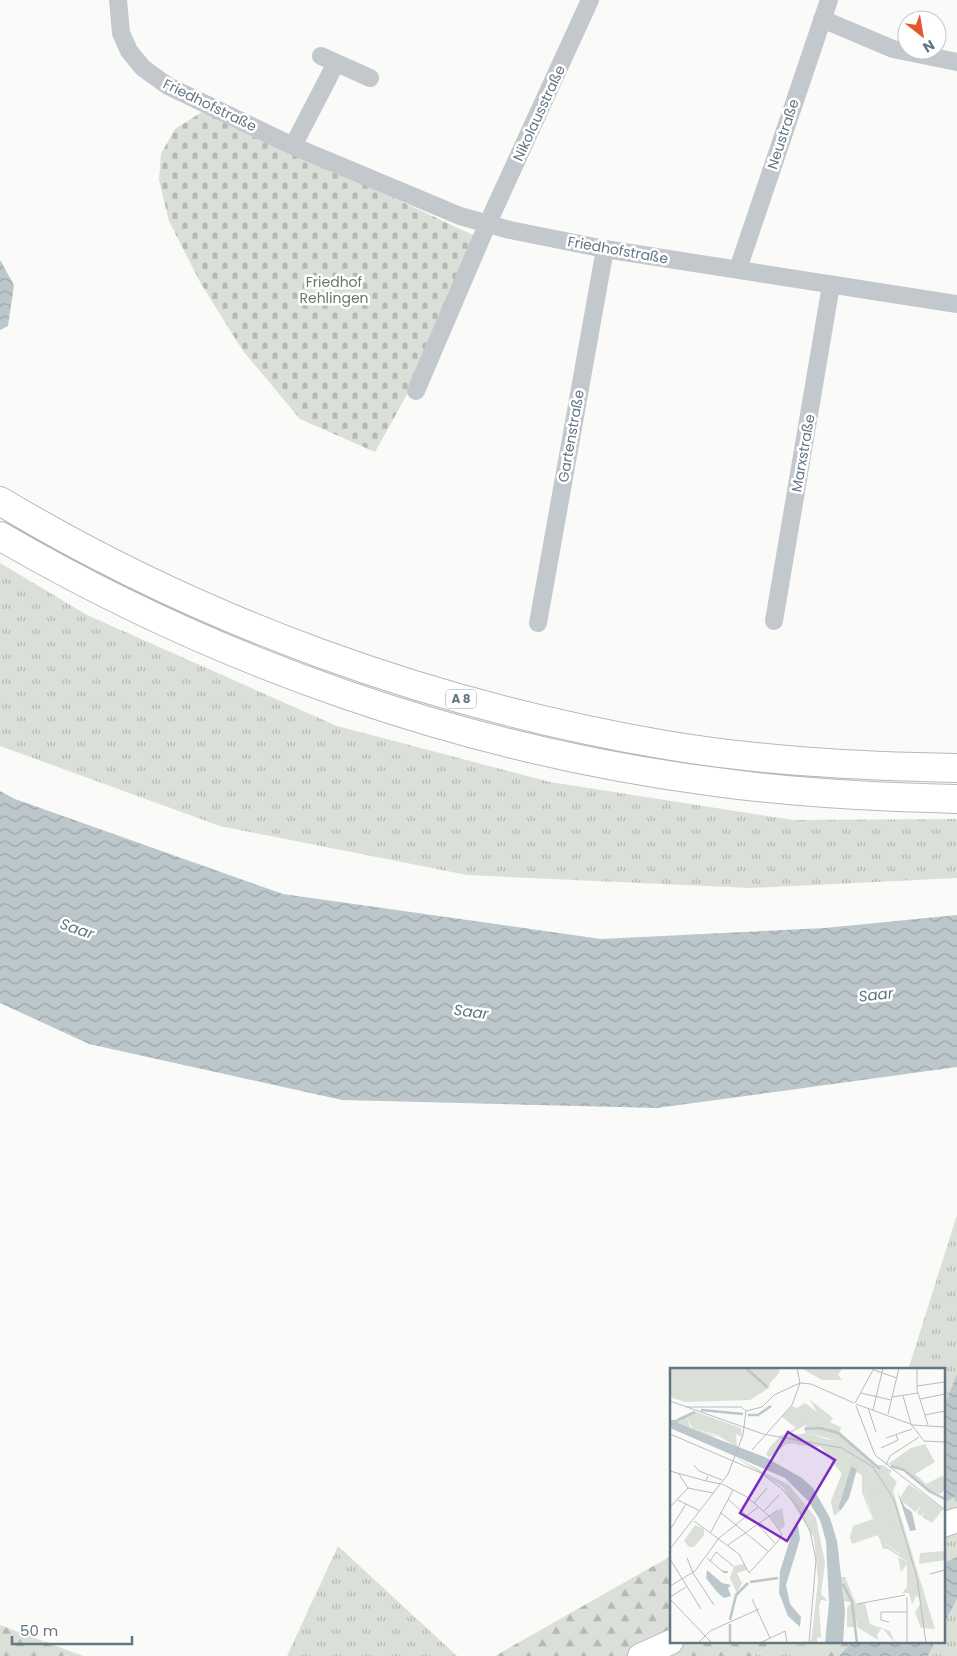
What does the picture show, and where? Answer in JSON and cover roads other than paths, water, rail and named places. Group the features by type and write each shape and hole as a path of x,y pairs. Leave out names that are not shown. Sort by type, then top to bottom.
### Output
{"highway":[{"name":"A 8","path":"0,501 100,557 182,596 274,636 395,679 480,705 572,727 720,752 811,762 957,768"},
{"name":"A 8","path":"0,536 78,580 169,624 264,664 386,708 472,734 566,756 716,782 809,792 957,798"}],"main road":[{"path":"944,1525 957,1520"},
{"path":"640,1656 670,1642"}],"street":[{"name":"Friedhofstraße","path":"118,0 121,33 129,51 143,68 168,86 293,146 487,225 605,248 957,304"},
{"name":"Nikolausstraße","path":"416,391 487,225 590,0"},
{"name":"Neustraße","path":"738,269 829,0"},
{"path":"822,19 893,49 957,62"},
{"path":"293,146 328,59 370,78"},
{"name":"Gartenstraße","path":"538,623 605,248"},
{"name":"Marxstraße","path":"774,621 831,285"}],"water":[{"path":"0,260 14,285 8,326 0,330"},
{"name":"Saar","path":"0,791 15,799 283,894 601,939 825,928 957,915 957,1067 657,1108 342,1100 89,1044 0,1003"},
{"path":"957,1374 957,1496 944,1502 944,1406"},
{"path":"957,1557 957,1599 944,1624 944,1563"},
{"path":"850,1644 934,1644 928,1656 839,1656"}],"waterway":[{"path":"957,1493 957,1499"}],"park label":[{"name":"Friedhof Rehlingen","path":"334,290"}]}
